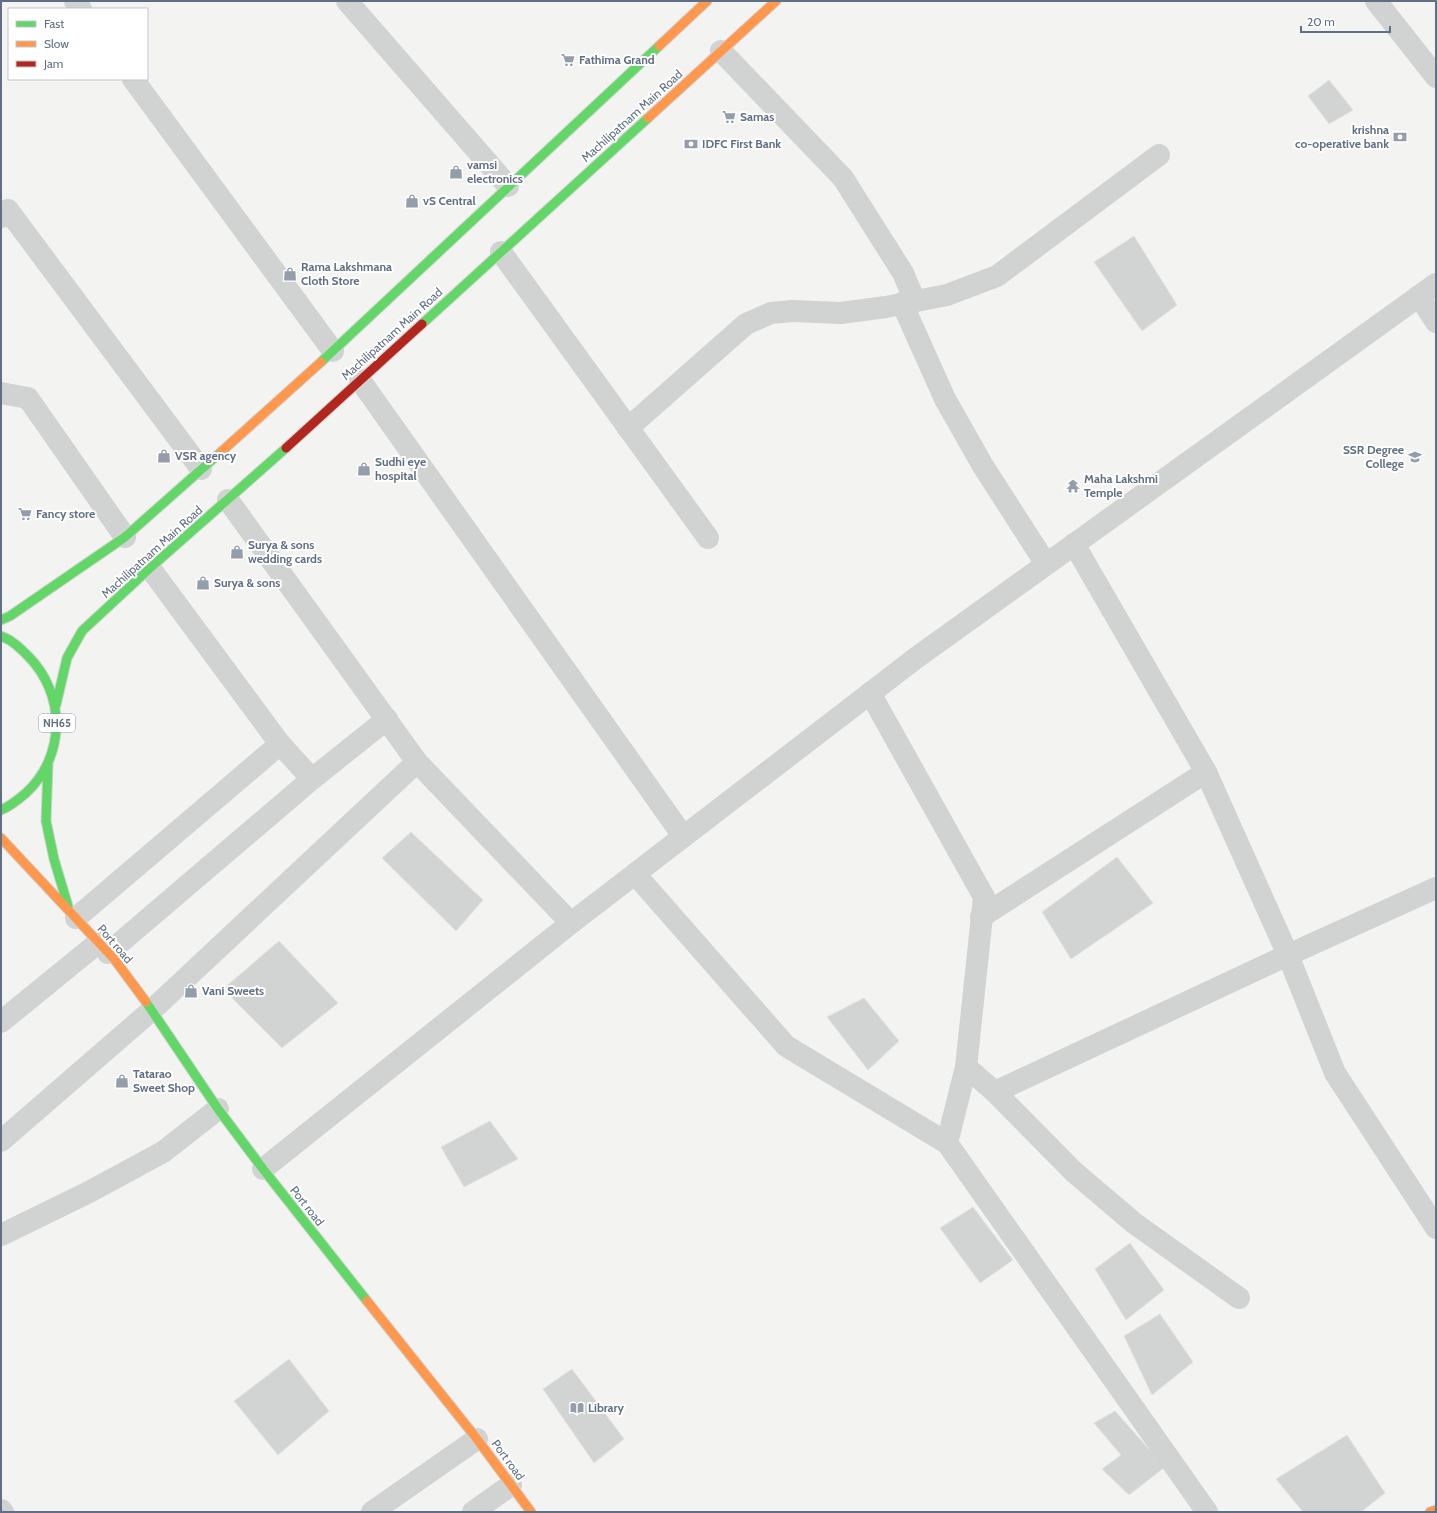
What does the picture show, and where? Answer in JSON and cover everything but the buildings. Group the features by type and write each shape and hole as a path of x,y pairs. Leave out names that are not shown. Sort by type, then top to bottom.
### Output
{"main road":[{"name":"Machilipatnam Main Road","path":"56,705 68,658 82,631 776,1"},
{"path":"1,620 10,616 125,537 333,351 698,4"},
{"name":"NH65","path":"1,636 8,638 30,656 47,678 56,705 57,736 48,765 30,791 1,810"},
{"name":"Port road","path":"48,765 46,821 54,859 73,915"},
{"name":"Port road","path":"1,838 104,948 152,1010 218,1109 263,1169 477,1439 531,1512"},
{"path":"1430,1512 1436,1510"}],"street":[{"path":"347,1 508,186"},
{"path":"1376,1 1436,77"},
{"path":"721,51 843,178 903,273 908,302 945,399 983,466 1046,564"},
{"path":"134,80 333,351"},
{"path":"628,428 746,324 771,313 792,311 841,313 947,295 997,276 1159,155"},
{"path":"1,217 8,210 201,469"},
{"path":"501,252 708,538"},
{"path":"263,1169 571,923 916,658 1428,290 1436,322"},
{"path":"360,380 683,836"},
{"path":"1,393 28,398 125,537"},
{"path":"228,500 417,762 571,923"},
{"path":"1074,544 1206,772 1288,955 1335,1073 1436,1228"},
{"path":"150,568 280,744 312,779"},
{"path":"870,693 984,897 966,1067 947,1143"},
{"path":"1,1022 104,948 387,719"},
{"path":"73,915 280,744"},
{"path":"1,1141 152,1010 417,762"},
{"path":"981,917 1206,772"},
{"path":"635,874 786,1046 947,1143 1208,1512"},
{"path":"996,1092 1288,955 1436,888"},
{"path":"966,1067 996,1092 1074,1172 1134,1222 1239,1298"},
{"path":"1,1235 89,1192 163,1152 218,1109"},
{"path":"372,1512 477,1439"},
{"path":"473,1512 511,1485"}],"traffic: fast":[{"path":"321,362 659,46"},
{"path":"422,324 648,118"},
{"path":"56,705 67,658 82,631 150,568 286,448"},
{"path":"1,620 10,616 125,537 221,452"},
{"path":"1,636 19,647 40,671 49,688 55,706 56,725 54,743 49,761 39,778 21,798 1,810"},
{"path":"48,765 46,821 54,859 68,906"},
{"path":"146,1002 218,1109 263,1169 367,1301"}],"traffic: slow":[{"path":"659,46 707,1"},
{"path":"648,118 776,1"},
{"path":"221,452 321,362"},
{"path":"1,838 115,960 146,1002"},
{"path":"367,1301 477,1439 531,1512"},
{"path":"1430,1512 1436,1510"}],"traffic: jam":[{"path":"286,448 422,324"}],"place":[{"name":"Fathima Grand","path":"568,60"},
{"name":"Samas","path":"729,117"},
{"name":"krishna co-operative bank","path":"1400,137"},
{"name":"IDFC First Bank","path":"691,144"},
{"name":"vamsi electronics","path":"456,172"},
{"name":"vS Central","path":"412,201"},
{"name":"Rama Lakshmana Cloth Store","path":"290,274"},
{"name":"VSR agency","path":"164,456"},
{"name":"SSR Degree College","path":"1415,457"},
{"name":"Sudhi eye hospital","path":"364,469"},
{"name":"Maha Lakshmi Temple","path":"1073,486"},
{"name":"Fancy store","path":"25,514"},
{"name":"Surya & sons wedding cards","path":"237,552"},
{"name":"Surya & sons","path":"203,583"},
{"name":"Vani Sweets","path":"191,991"},
{"name":"Tatarao Sweet Shop","path":"122,1081"},
{"name":"Library","path":"577,1408"}]}
